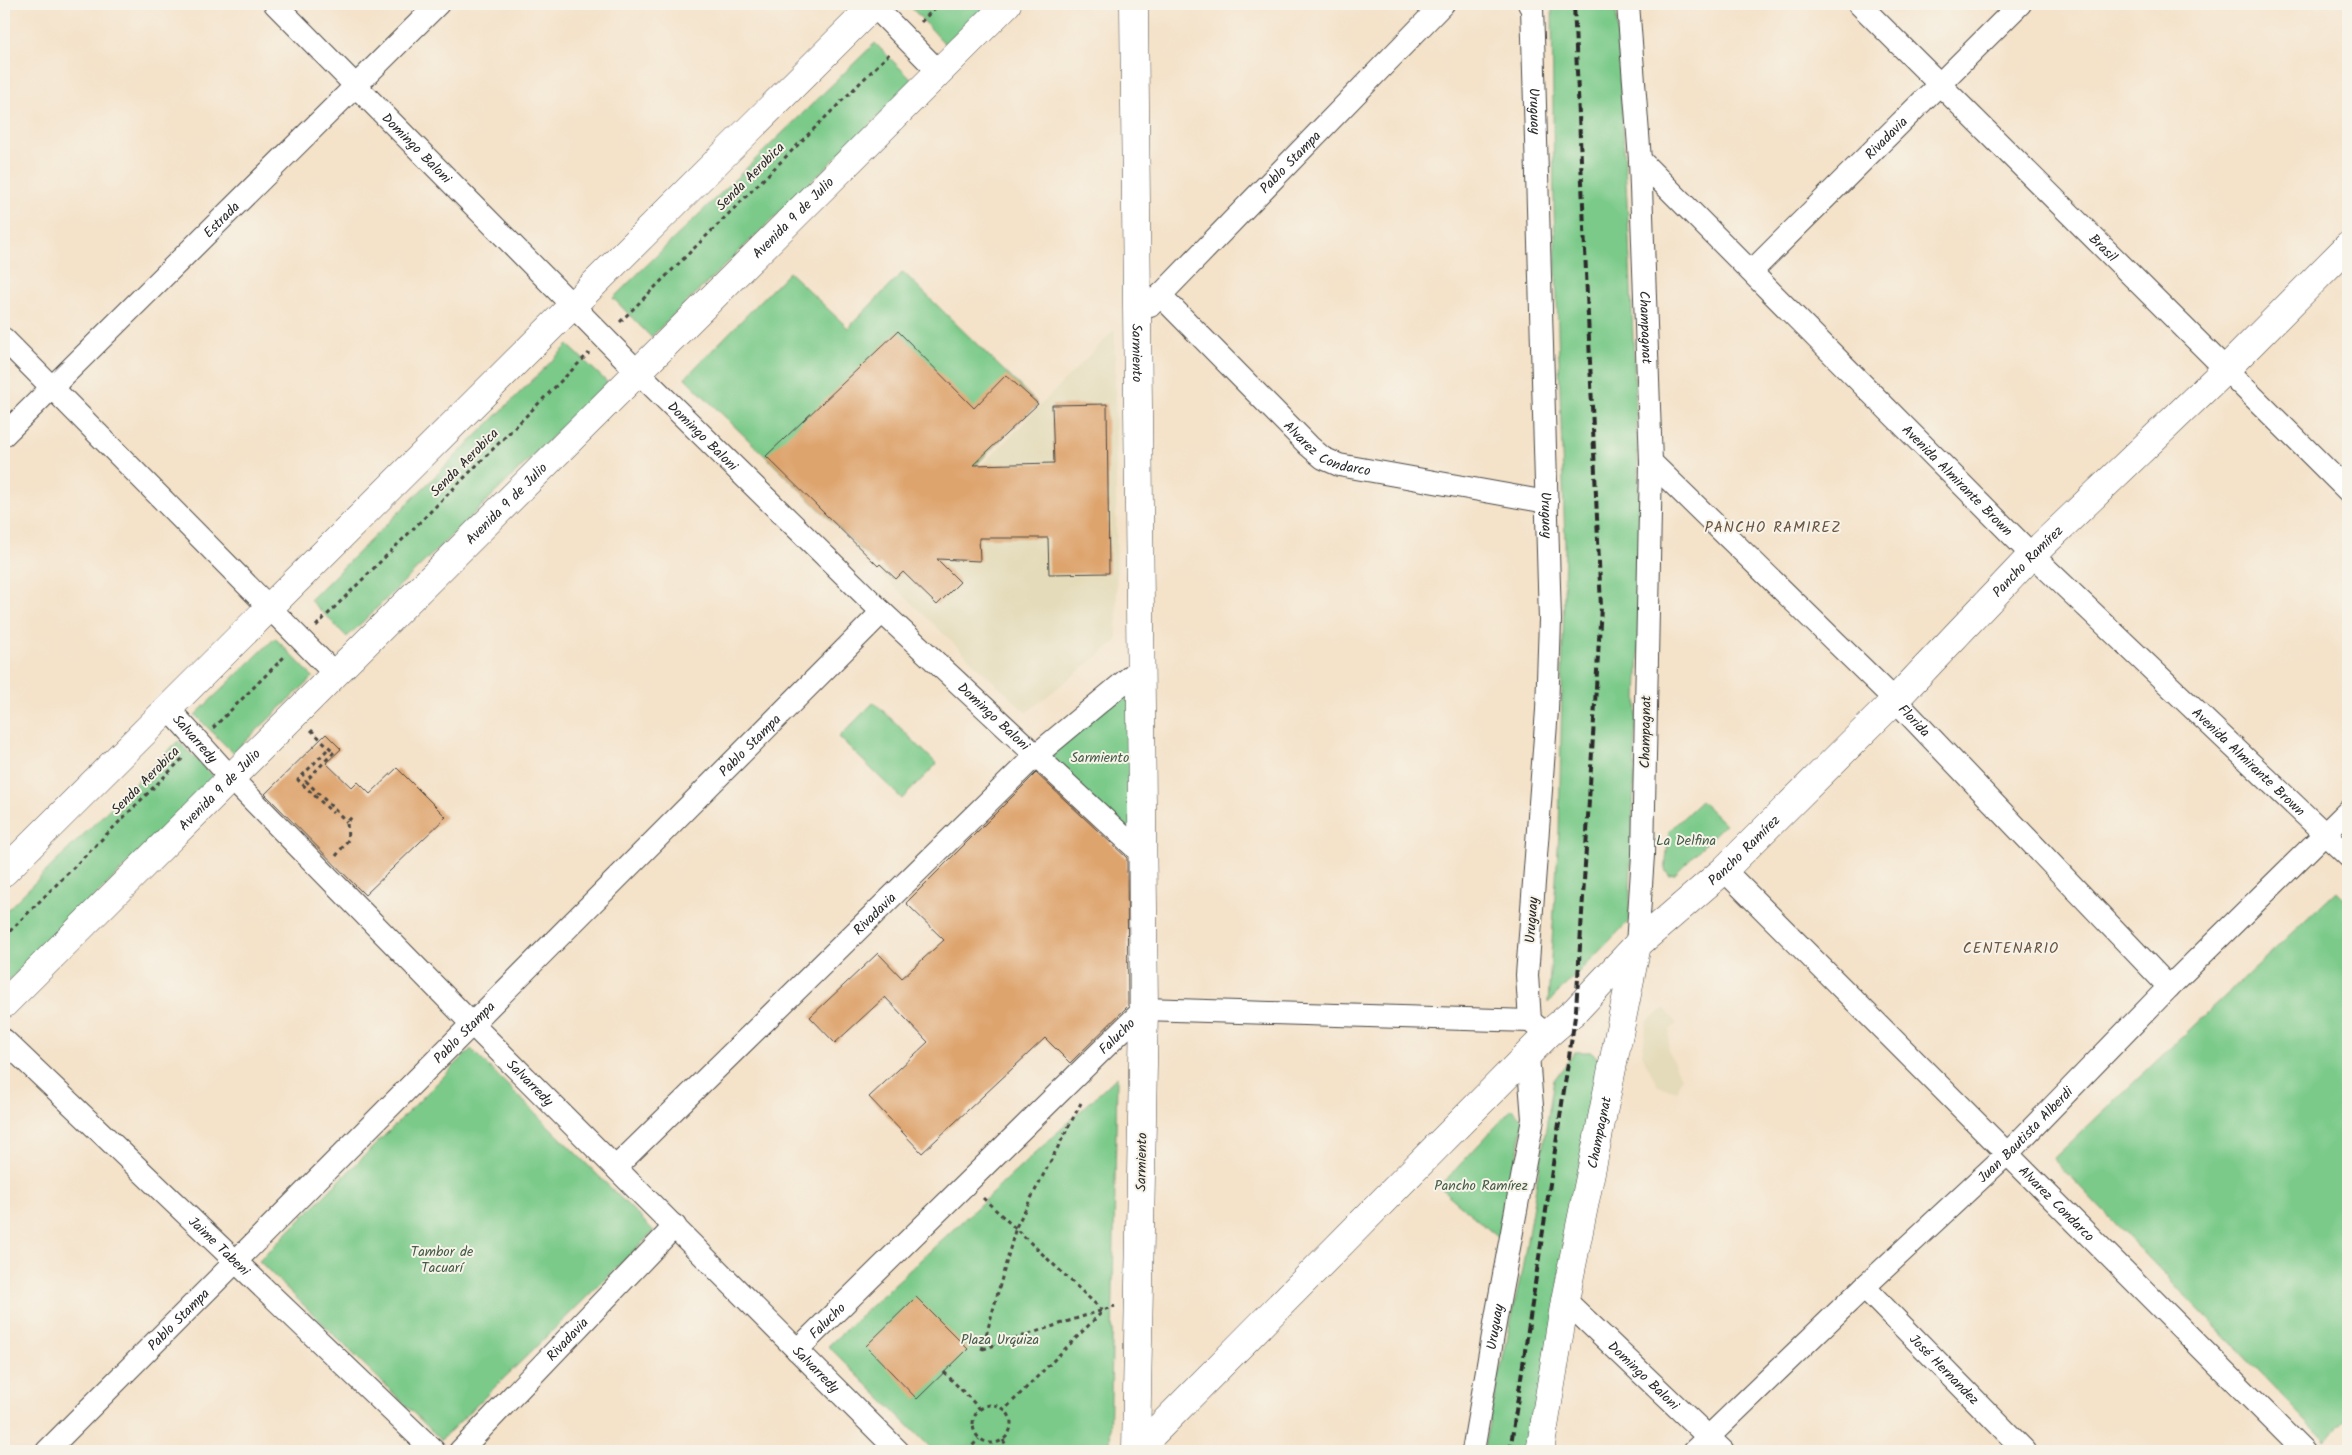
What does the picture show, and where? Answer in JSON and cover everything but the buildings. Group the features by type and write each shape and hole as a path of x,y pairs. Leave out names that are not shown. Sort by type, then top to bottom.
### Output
{"street":[{"name":"Domingo Baloni","path":"275,4 604,338 882,612 1143,855"},
{"name":"Estrada","path":"4,435 438,4"},
{"path":"4,872 874,4 939,72"},
{"name":"Avenida 9 de Julio","path":"4,1004 1007,4"},
{"name":"Sarmiento","path":"1134,4 1144,1009 1136,1451"},
{"name":"Pablo Stampa","path":"1137,319 1443,4"},
{"name":"Champagnat","path":"1540,1451 1565,1300 1637,945 1643,855 1651,462 1640,160 1628,4"},
{"name":"Brasil","path":"1859,4 1939,86 2226,368 2348,491"},
{"name":"Rivadavia","path":"1752,271 2020,4"},
{"name":"Uruguay","path":"1530,6 1550,620 1547,710 1527,975 1539,1028"},
{"name":"Avenida Almirante Brown","path":"1640,160 2032,555 2348,856"},
{"name":"Pancho Ramírez","path":"1136,1451 1528,1055 1539,1028 1576,1010 1637,945 1724,870 1895,700 2032,555 2226,368 2348,246"},
{"name":"Alvarez Condarco","path":"1160,295 1309,446 1324,458 1339,465 1547,502"},
{"path":"4,339 335,674"},
{"name":"Florida","path":"1651,462 1895,700 2169,987"},
{"name":"Pablo Stampa","path":"47,1451 882,612"},
{"name":"Rivadavia","path":"616,1167 1036,755 1142,667"},
{"name":"Salvarredy","path":"168,708 231,778 472,1024 898,1451"},
{"name":"Juan Bautista Alberdi","path":"1708,1447 1864,1287 2007,1154 2169,987 2326,835 2348,811"},
{"name":"Alvarez Condarco","path":"1724,870 2297,1449"},
{"name":"Falucho","path":"797,1350 1144,1009 1539,1028"},
{"name":"Jaime Tabeni","path":"4,1040 434,1451"},
{"name":"Uruguay","path":"1473,1451 1496,1312 1533,1119 1528,1055"},
{"name":"Rivadavia","path":"460,1451 675,1226"},
{"name":"José Hernandez","path":"1864,1287 2025,1451"},
{"name":"Domingo Baloni","path":"1565,1300 1708,1447"}],"path":[{"name":"Senda Aerobica","path":"4,937 939,4"},
{"path":"321,739 334,752 306,781 348,822"},
{"path":"327,750 298,780 333,813"},
{"path":"309,790 314,785"},
{"path":"322,870 348,840 348,822 352,817"},
{"path":"1084,1096 1016,1227 982,1350 1139,1298"},
{"path":"966,1183 1016,1227 1103,1311"},
{"path":"1004,1410 1103,1311"},
{"path":"944,1372 980,1409"},
{"path":"988,1406 997,1406 1004,1410 1010,1420 1010,1431 1003,1440 991,1444 979,1439 973,1429 974,1418 980,1409 988,1406"},
{"path":"968,1451 979,1439"},
{"path":"1003,1440 1010,1451"}],"shaded area":[{"path":"1115,329 1117,641 1026,713 878,571"},
{"path":"1665,1008 1677,1024 1670,1030 1668,1050 1681,1078 1678,1091 1658,1086 1642,1055 1647,1021"}],"green space":[{"path":"908,4 988,4 946,45"},
{"path":"1552,4 1616,4 1629,238 1642,563 1629,921 1548,1003 1559,833 1565,544 1554,208"},
{"path":"875,43 914,82 651,337 613,298"},
{"path":"789,272 848,328 903,272 1038,404 1003,437 878,566 685,378"},
{"path":"568,345 608,383 347,637 310,600"},
{"path":"275,638 313,677 233,753 195,715"},
{"name":"Sarmiento","path":"1138,676 1139,844 1044,756"},
{"path":"874,702 937,764 902,799 839,737"},
{"path":"178,741 215,778 4,986 4,913"},
{"name":"La Delfina","path":"1701,801 1725,824 1675,874 1669,875 1665,870 1669,831"},
{"path":"2336,891 2348,903 2348,1418 2325,1440 2053,1159"},
{"name":"Tambor de Tacuarí","path":"471,1049 654,1231 441,1440 259,1261"},
{"path":"1575,1052 1592,1052 1606,1067 1535,1451 1483,1451 1522,1270 1554,1080"},
{"name":"Plaza Urquiza","path":"1117,1077 1110,1451 934,1451 828,1346"},
{"name":"Pancho Ramírez","path":"1512,1109 1524,1121 1500,1239 1439,1187"}],"railway":[{"path":"1510,1451 1576,1010 1601,607 1574,4"}],"district":[{"name":"PANCHO RAMIREZ","path":"1773,527"},
{"name":"CENTENARIO","path":"2011,948"}]}
